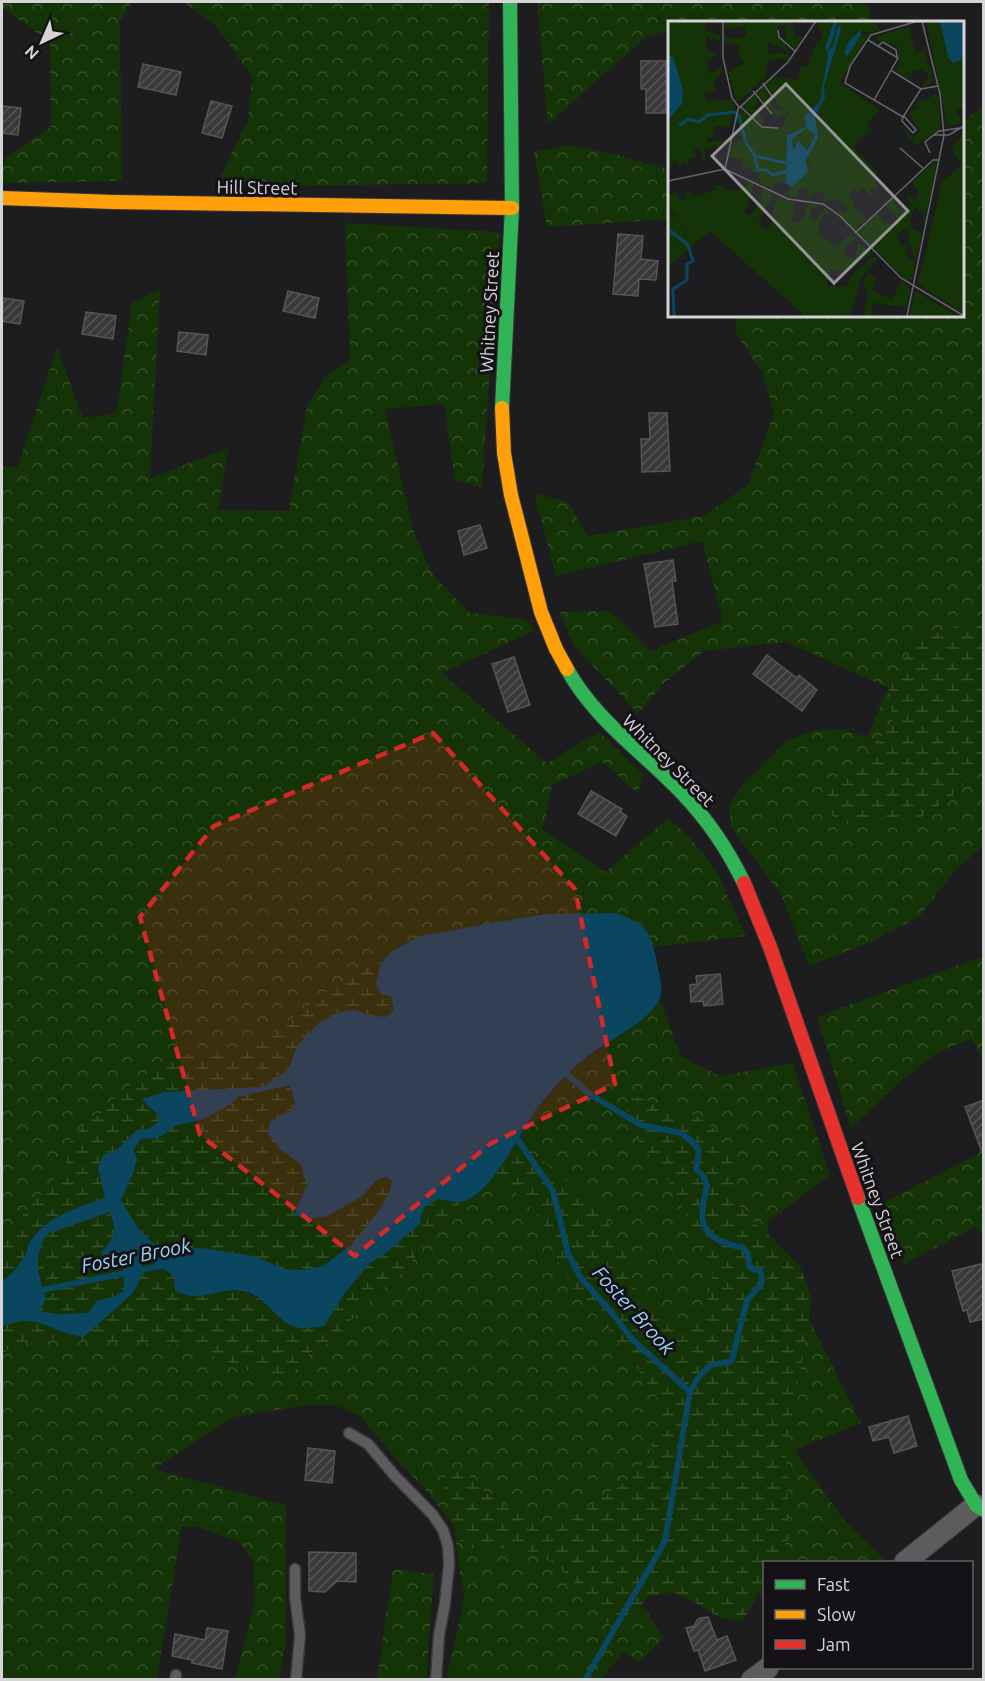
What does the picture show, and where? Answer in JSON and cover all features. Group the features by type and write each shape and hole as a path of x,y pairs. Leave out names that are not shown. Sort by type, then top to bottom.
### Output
{"street":[{"name":"Whitney Street","path":"510,2 512,208 502,413 504,453 520,534 541,612 556,649 575,684 599,714 681,792 699,813 732,858 745,884 770,947 839,1147 961,1480 980,1507"},
{"name":"Hill Street","path":"2,198 113,202 512,208"},
{"path":"908,1561 980,1507"},
{"path":"752,1680 767,1669"}],"lane":[{"path":"349,1433 368,1444 433,1515 443,1530 448,1546 449,1565 439,1635 436,1680"},
{"path":"295,1569 295,1597 300,1635 296,1680"}],"highlighted area":[{"path":"433,733 575,889 615,1084 490,1144 355,1256 200,1135 140,917 214,826"}],"green space":[{"path":"2,2 132,2 120,21 122,181 2,183 2,169 6,157 51,127 50,42 2,8"},
{"path":"183,2 489,2 487,183 215,187 248,120 252,77 214,23"},
{"path":"537,2 860,2 869,7 871,21 668,21 668,31 646,37 548,124"},
{"path":"983,106 983,847 957,868 919,917 873,941 809,966 781,895 731,827 729,805 744,783 787,741 813,730 843,729 867,738 888,688 786,642 704,651 664,683 638,714 575,647 559,612 610,611 650,651 723,621 702,541 556,576 534,493 568,502 588,536 703,516 748,485 774,413 762,373 736,333 736,316 964,316 964,121"},
{"path":"570,145 618,155 668,169 668,219 547,227 534,152"},
{"path":"345,223 499,232 482,488 455,480 444,404 385,409 413,529 432,574 470,613 525,619 536,630 442,673 547,763 599,732 644,775 637,793 602,762 552,785 543,829 605,872 668,818 690,837 716,870 746,936 654,947 649,933 640,924 617,913 458,929 381,994 70,1140 65,1177 2,1281 2,466 17,468 57,347 83,418 116,413 132,303 160,289 150,478 228,448 218,510 289,511 307,407 325,376 350,361"},
{"path":"983,620 983,763 950,798 918,819 883,818 839,825 823,802 839,774 860,760 893,723 889,688 914,641"},
{"path":"983,956 983,1054 980,1055 971,1039 939,1052 903,1079 851,1128 817,1017"},
{"path":"381,963 403,1004 395,1044 290,1085 295,1103 291,1111 281,1115 313,1173 304,1219 325,1217 360,1198 378,1179 386,1177 392,1181 390,1190 380,1209 351,1245 323,1266 303,1270 284,1269 246,1292 263,1301 282,1321 323,1326 344,1294 369,1264 420,1224 423,1210 427,1206 438,1199 461,1202 442,1221 404,1271 375,1295 330,1342 310,1353 298,1368 270,1380 190,1345 34,1338 2,1353 2,1235 13,1227 66,1164 70,1140 87,1122 101,1114 106,1106 135,1081 179,1055 253,1048 357,971"},
{"path":"660,1000 681,1056 720,1076 793,1063 830,1175 768,1222 770,1262 801,1303 861,1423 795,1450 844,1520 885,1560 763,1561 763,1599 759,1592 614,1581 648,1613 664,1638 640,1662 623,1652 602,1679 446,1679 464,1600 454,1526 427,1491 360,1416 334,1405 307,1405 234,1417 154,1469 286,1505 286,1641 280,1679 235,1679 255,1601 253,1560 239,1542 198,1527 182,1526 157,1679 2,1679 2,1353 34,1338 216,1345 303,1357 330,1342 375,1295 404,1271 442,1221 461,1202 478,1193 500,1166 538,1107 583,1060 649,1013"},
{"path":"638,1097 670,1110 697,1116 719,1132 735,1169 736,1202 799,1264 812,1299 786,1445 789,1538 776,1561 763,1561 763,1585 743,1621 721,1618 672,1592 648,1597 623,1625 603,1622 587,1595 555,1564 519,1547 466,1548 460,1540 444,1493 445,1477 452,1470 468,1476 492,1498 540,1523 566,1521 632,1478 648,1456 661,1420 657,1398 606,1326 574,1291 559,1263 547,1230 525,1198 491,1179 514,1144 540,1159 600,1209 626,1252 632,1284 661,1318 682,1325 703,1315 713,1275 691,1223 667,1179 638,1140 626,1107 628,1098"},
{"path":"983,1149 983,1234 975,1227 904,1264 882,1203 978,1154"},
{"path":"393,1569 434,1574 426,1679 377,1679"}],"water":[{"path":"617,913 640,924 648,933 654,948 661,983 660,998 647,1015 590,1055 553,1090 530,1118 495,1175 484,1187 461,1202 438,1199 427,1206 423,1210 420,1224 369,1264 344,1294 324,1326 303,1328 292,1326 278,1317 255,1295 247,1292 237,1290 201,1296 184,1294 175,1290 174,1276 145,1257 140,1280 133,1293 85,1336 72,1335 30,1321 2,1326 2,1281 19,1264 35,1235 62,1214 105,1198 98,1168 103,1155 118,1148 137,1130 150,1128 159,1120 159,1115 142,1099 164,1092 262,1087 289,1068 297,1046 320,1022 340,1012 355,1010 368,1015 386,1017 394,1010 391,996 381,994 376,984 381,963 391,952 419,936 545,914","holes":["290,1085 295,1103 291,1111 270,1122 268,1134 281,1150 300,1163 307,1185 294,1214 304,1219 325,1217 360,1198 378,1179 386,1177 392,1181 380,1209 351,1245 323,1266 303,1270 284,1269 254,1256 154,1244 138,1228 121,1200 137,1159 133,1150 141,1139 156,1138 175,1126 204,1119 231,1104 238,1097","110,1212 114,1230 101,1253 105,1261 122,1262 123,1291 97,1301 88,1313 58,1314 39,1311 46,1299 39,1274 38,1259 47,1234"]}],"building":[{"path":"641,61 666,61 666,113 646,113 646,89 641,89"},
{"path":"143,64 181,72 176,95 138,87"},
{"path":"211,101 232,106 222,138 202,133"},
{"path":"2,106 21,108 18,135 2,133"},
{"path":"618,234 643,236 641,259 658,261 656,280 639,279 638,296 613,294"},
{"path":"288,291 319,298 315,318 283,311"},
{"path":"2,298 24,301 20,324 2,321"},
{"path":"86,312 116,316 113,339 82,334"},
{"path":"179,332 208,335 206,355 177,351"},
{"path":"649,413 667,413 670,471 642,472 641,439 650,439"},
{"path":"480,525 487,548 464,555 458,531"},
{"path":"673,560 676,581 672,581 678,624 655,627 644,564"},
{"path":"767,655 797,678 799,675 817,690 802,711 753,674"},
{"path":"514,657 530,705 508,712 492,664"},
{"path":"591,791 622,809 620,812 627,816 616,836 578,814"},
{"path":"720,974 723,1004 704,1006 703,1001 691,1002 690,985 697,984 696,976"},
{"path":"984,1100 984,1152 982,1152 965,1107"},
{"path":"981,1264 984,1273 984,1319 970,1322 967,1310 963,1311 952,1271"},
{"path":"908,1416 917,1446 894,1453 889,1437 873,1441 869,1427"},
{"path":"308,1448 335,1451 332,1483 305,1480"},
{"path":"309,1552 356,1553 356,1582 337,1581 325,1592 309,1591"},
{"path":"708,1617 717,1640 727,1636 736,1660 705,1671 698,1650 694,1651 686,1628 694,1626 700,1618"},
{"path":"207,1628 228,1631 222,1669 172,1656 175,1634 205,1640"}],"waterway":[{"path":"568,1075 591,1095 641,1125 681,1133 694,1143 699,1151 696,1169 703,1176 707,1186 702,1213 705,1228 718,1239 742,1247 748,1254 749,1266 760,1271 762,1276 761,1285 747,1300 732,1360 713,1365 705,1370 690,1392"},
{"name":"Foster Brook","path":"514,1134 553,1191 568,1253 580,1277 632,1339 690,1392 665,1541 585,1680"},
{"name":"Foster Brook","path":"37,1291 165,1265"}],"traffic: fast":[{"path":"502,408 512,208 510,2"},
{"path":"567,669 578,687 605,720 667,778 700,813 724,847 744,883"},
{"path":"858,1198 961,1480 976,1505 984,1510"}],"traffic: slow":[{"path":"2,198 113,202 512,208"},
{"path":"502,408 504,453 511,495 541,612 567,669"}],"traffic: jam":[{"path":"744,883 770,947 858,1198"}]}
